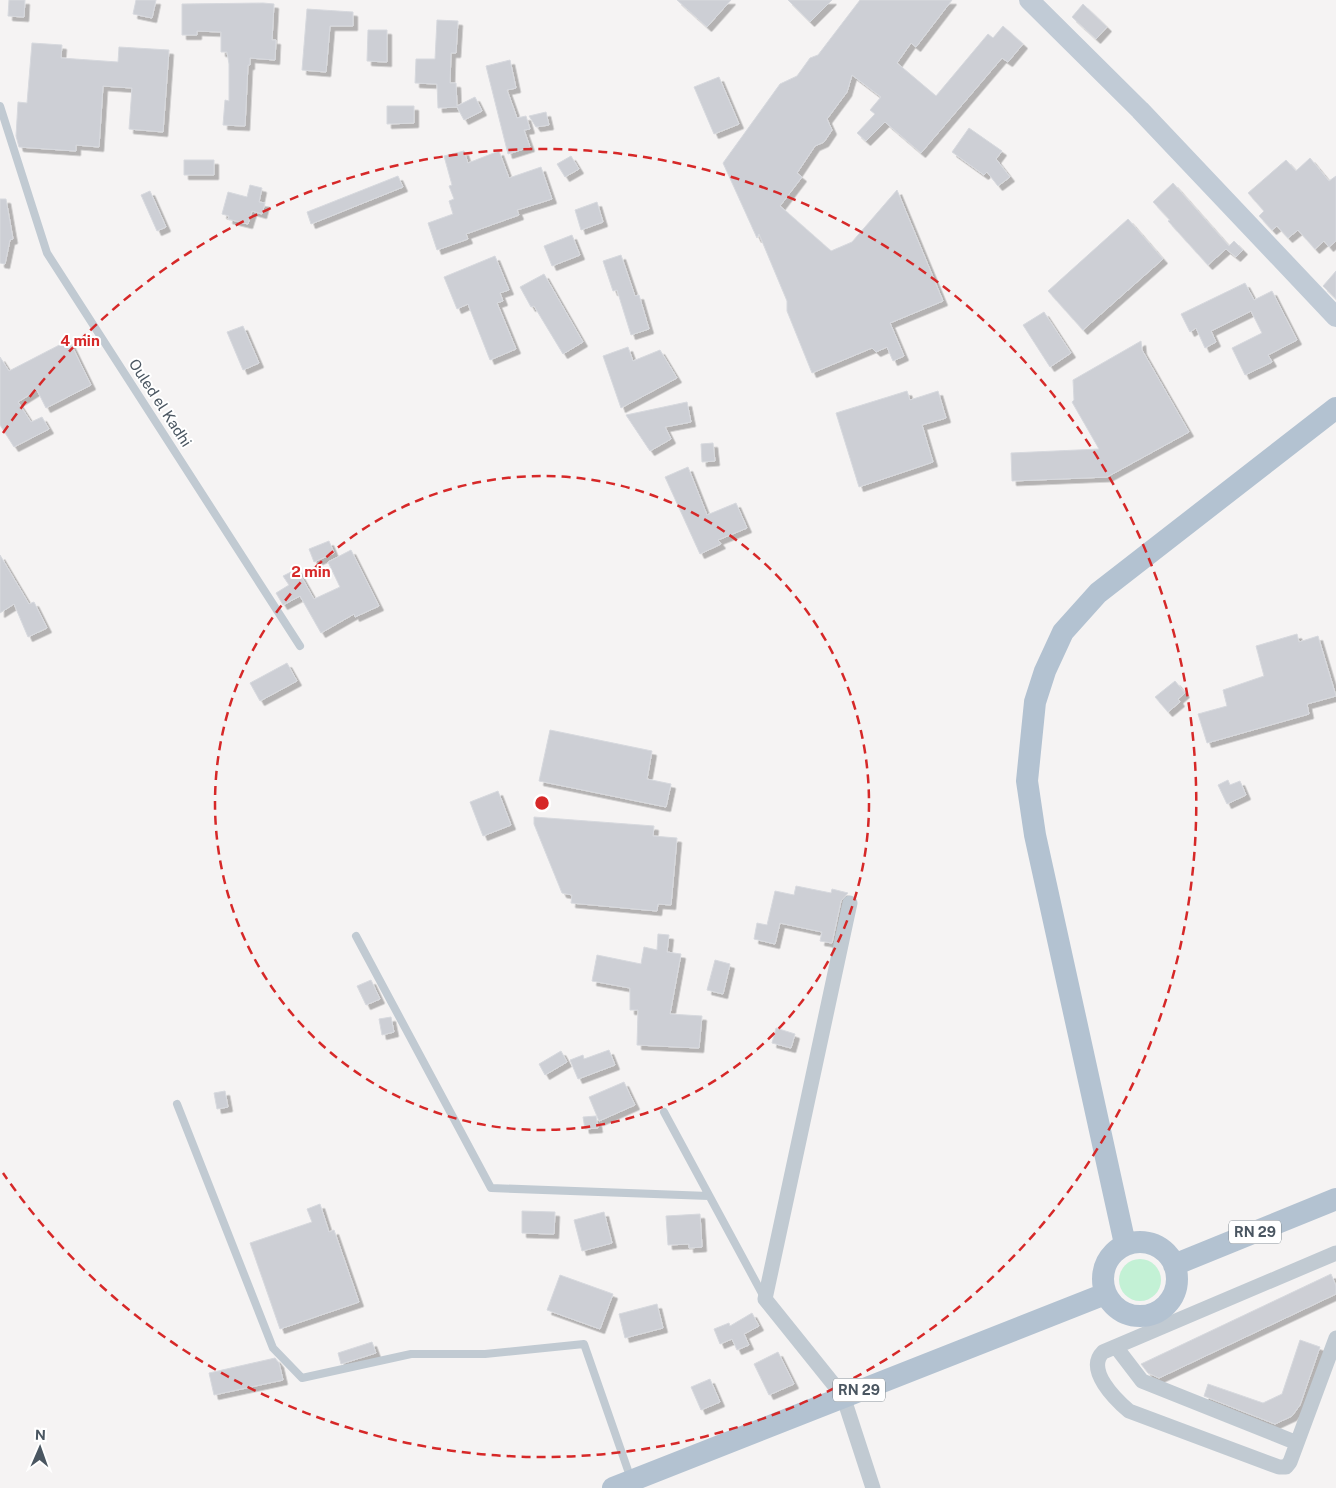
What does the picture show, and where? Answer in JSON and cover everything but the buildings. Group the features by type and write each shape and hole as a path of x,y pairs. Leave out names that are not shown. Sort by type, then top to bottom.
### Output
{"main road":[{"path":"1029,0 1147,118 1336,317"},
{"path":"1125,1244 1035,835 1026,781 1035,702 1045,671 1063,632 1098,594 1336,408"},
{"name":"RN 29","path":"1174,1265 1336,1199"},
{"path":"1148,1242 1159,1247 1168,1255 1174,1265 1177,1276 1172,1298 1164,1307 1154,1313 1143,1316 1131,1315 1116,1308 1105,1294 1102,1279 1105,1265 1113,1253 1125,1244 1148,1242"},
{"name":"RN 29","path":"622,1484 1105,1294"}],"street":[{"path":"850,903 765,1299 843,1396 873,1488"},
{"path":"1335,1347 1290,1462 1286,1467 1280,1468 1129,1411 1114,1398 1102,1380 1097,1364 1098,1357 1103,1352 1336,1253"},
{"path":"1116,1347 1142,1381 1297,1443"}],"lane":[{"name":"Ouled el Kadhi","path":"0,106 47,253 300,646"},
{"path":"356,936 491,1188 709,1196"},
{"path":"177,1104 274,1348 302,1378 411,1354 485,1354 584,1344 622,1484"},
{"path":"664,1112 765,1299"}],"green space":[{"path":"1144,1259 1152,1262 1158,1268 1161,1280 1158,1292 1152,1298 1136,1301 1128,1298 1122,1292 1119,1276 1122,1268 1128,1262"}]}
